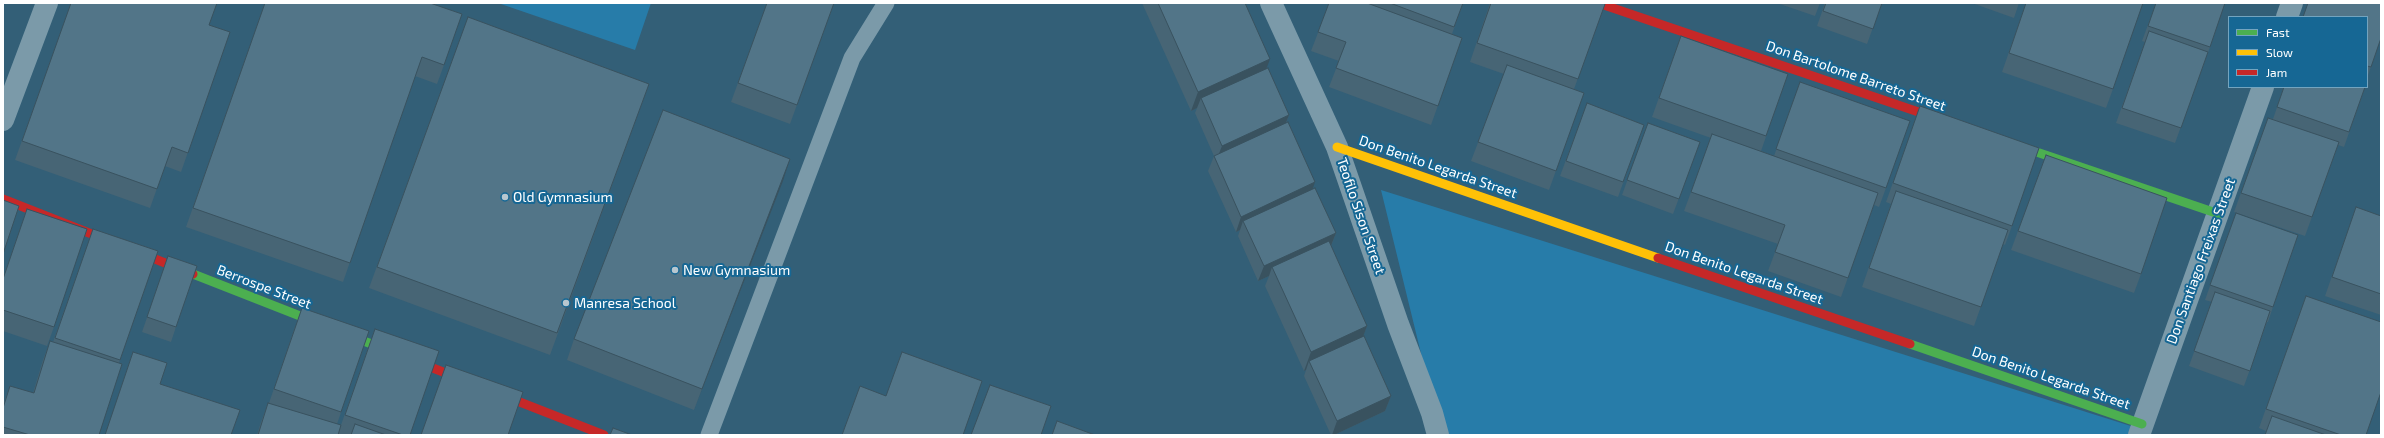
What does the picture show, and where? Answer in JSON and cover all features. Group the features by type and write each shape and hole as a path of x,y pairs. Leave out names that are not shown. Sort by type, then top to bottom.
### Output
{"street":[{"path":"3,120 48,3"},
{"name":"Teofilo Sison Street","path":"1271,3 1337,147 1398,324 1432,413 1438,435"},
{"name":"Don Bartolome Barreto Street","path":"1598,3 1954,124"},
{"path":"2287,16 2292,3"},
{"name":"Don Santiago Freixas Street","path":"2141,430 2263,88"},
{"path":"1999,140 2219,214"},
{"name":"Don Benito Legarda Street","path":"1337,147 2141,430"},
{"name":"Berrospe Street","path":"3,199 598,434"}],"lane":[{"path":"709,435 852,58 886,3"}],"shaded area":[{"path":"498,3 651,3 635,50"},
{"path":"1381,190 2134,427 2131,435 1441,435"}],"building":[{"path":"71,3 217,3 209,25 230,32 188,153 172,147 157,189 22,141"},
{"path":"265,3 430,3 462,14 444,65 422,57 350,263 193,208"},
{"path":"767,3 834,3 797,105 738,83"},
{"path":"1158,3 1245,3 1270,59 1198,92"},
{"path":"1329,3 1367,3 1462,38 1438,106 1336,68 1346,42 1318,32"},
{"path":"1390,3 1463,3 1454,27"},
{"path":"1491,3 1605,4 1578,79 1477,43"},
{"path":"1826,3 1882,3 1873,29 1823,11"},
{"path":"2026,3 2143,3 2113,89 2009,53"},
{"path":"2156,3 2225,3 2210,47 2148,26"},
{"path":"2308,3 2381,3 2381,38 2371,67 2368,66 2368,16 2303,16"},
{"name":"Old Gymnasium","path":"468,17 649,84 557,333 377,267"},
{"path":"2149,31 2208,52 2181,128 2122,108"},
{"path":"1681,36 1788,74 1766,136 1659,98"},
{"path":"1507,65 1584,93 1556,171 1478,142"},
{"path":"1268,68 1289,115 1222,146 1201,98"},
{"path":"1800,82 1910,121 1886,188 1776,149"},
{"path":"2284,88 2365,88 2349,132 2277,107"},
{"path":"1587,103 1644,125 1623,182 1566,161"},
{"path":"1920,106 2039,148 2012,226 1893,183"},
{"name":"New Gymnasium","path":"663,110 790,159 702,389 574,339"},
{"path":"2268,118 2339,142 2312,217 2241,193"},
{"path":"1288,122 1315,182 1241,217 1214,156"},
{"path":"1648,123 1700,142 1679,199 1627,180"},
{"path":"1712,134 1878,193 1848,278 1775,252 1785,225 1691,192"},
{"path":"2046,155 2167,198 2141,274 2018,231"},
{"path":"1315,188 1336,233 1264,266 1243,221"},
{"path":"1896,191 2008,230 1981,307 1869,268"},
{"path":"3,200 19,206 3,254"},
{"path":"2356,207 2381,216 2381,294 2332,277"},
{"path":"27,209 87,229 54,327 3,310 3,279"},
{"path":"2236,213 2298,235 2273,307 2210,285"},
{"path":"93,229 158,251 120,360 55,338"},
{"path":"1329,241 1367,326 1311,352 1272,267"},
{"path":"168,256 197,266 176,327 147,317"},
{"path":"2215,292 2270,311 2250,371 2194,351"},
{"path":"2306,296 2381,322 2381,392 2366,435 2341,435 2266,409"},
{"path":"302,308 369,331 341,412 274,389"},
{"path":"375,329 439,351 410,435 403,435 345,415"},
{"path":"1364,336 1391,396 1337,421 1309,361"},
{"path":"50,341 122,364 99,435 30,435 3,427 3,408 10,386 34,393"},
{"path":"133,352 167,363 160,384 240,410 231,435 105,435"},
{"path":"902,352 982,381 963,435 842,435 860,386 886,396"},
{"path":"446,365 523,392 508,435 421,435"},
{"path":"990,385 1051,406 1041,435 971,435"},
{"path":"268,403 341,425 338,435 258,435"},
{"path":"2272,416 2326,435 2265,435"},
{"path":"1057,421 1095,435 1052,435"},
{"path":"355,424 386,435 351,435"},
{"path":"613,428 632,435 610,435"}],"traffic: fast":[{"path":"2010,143 2219,214"},
{"path":"193,274 374,345"},
{"path":"1910,344 2142,424"}],"traffic: slow":[{"path":"1337,147 1658,258"}],"traffic: jam":[{"path":"1598,3 1945,121"},
{"path":"3,199 193,274"},
{"path":"1658,258 1910,344"},
{"path":"374,345 604,435"}],"place":[{"name":"Old Gymnasium","path":"505,197"},
{"name":"New Gymnasium","path":"675,270"},
{"name":"Manresa School","path":"566,303"}]}
